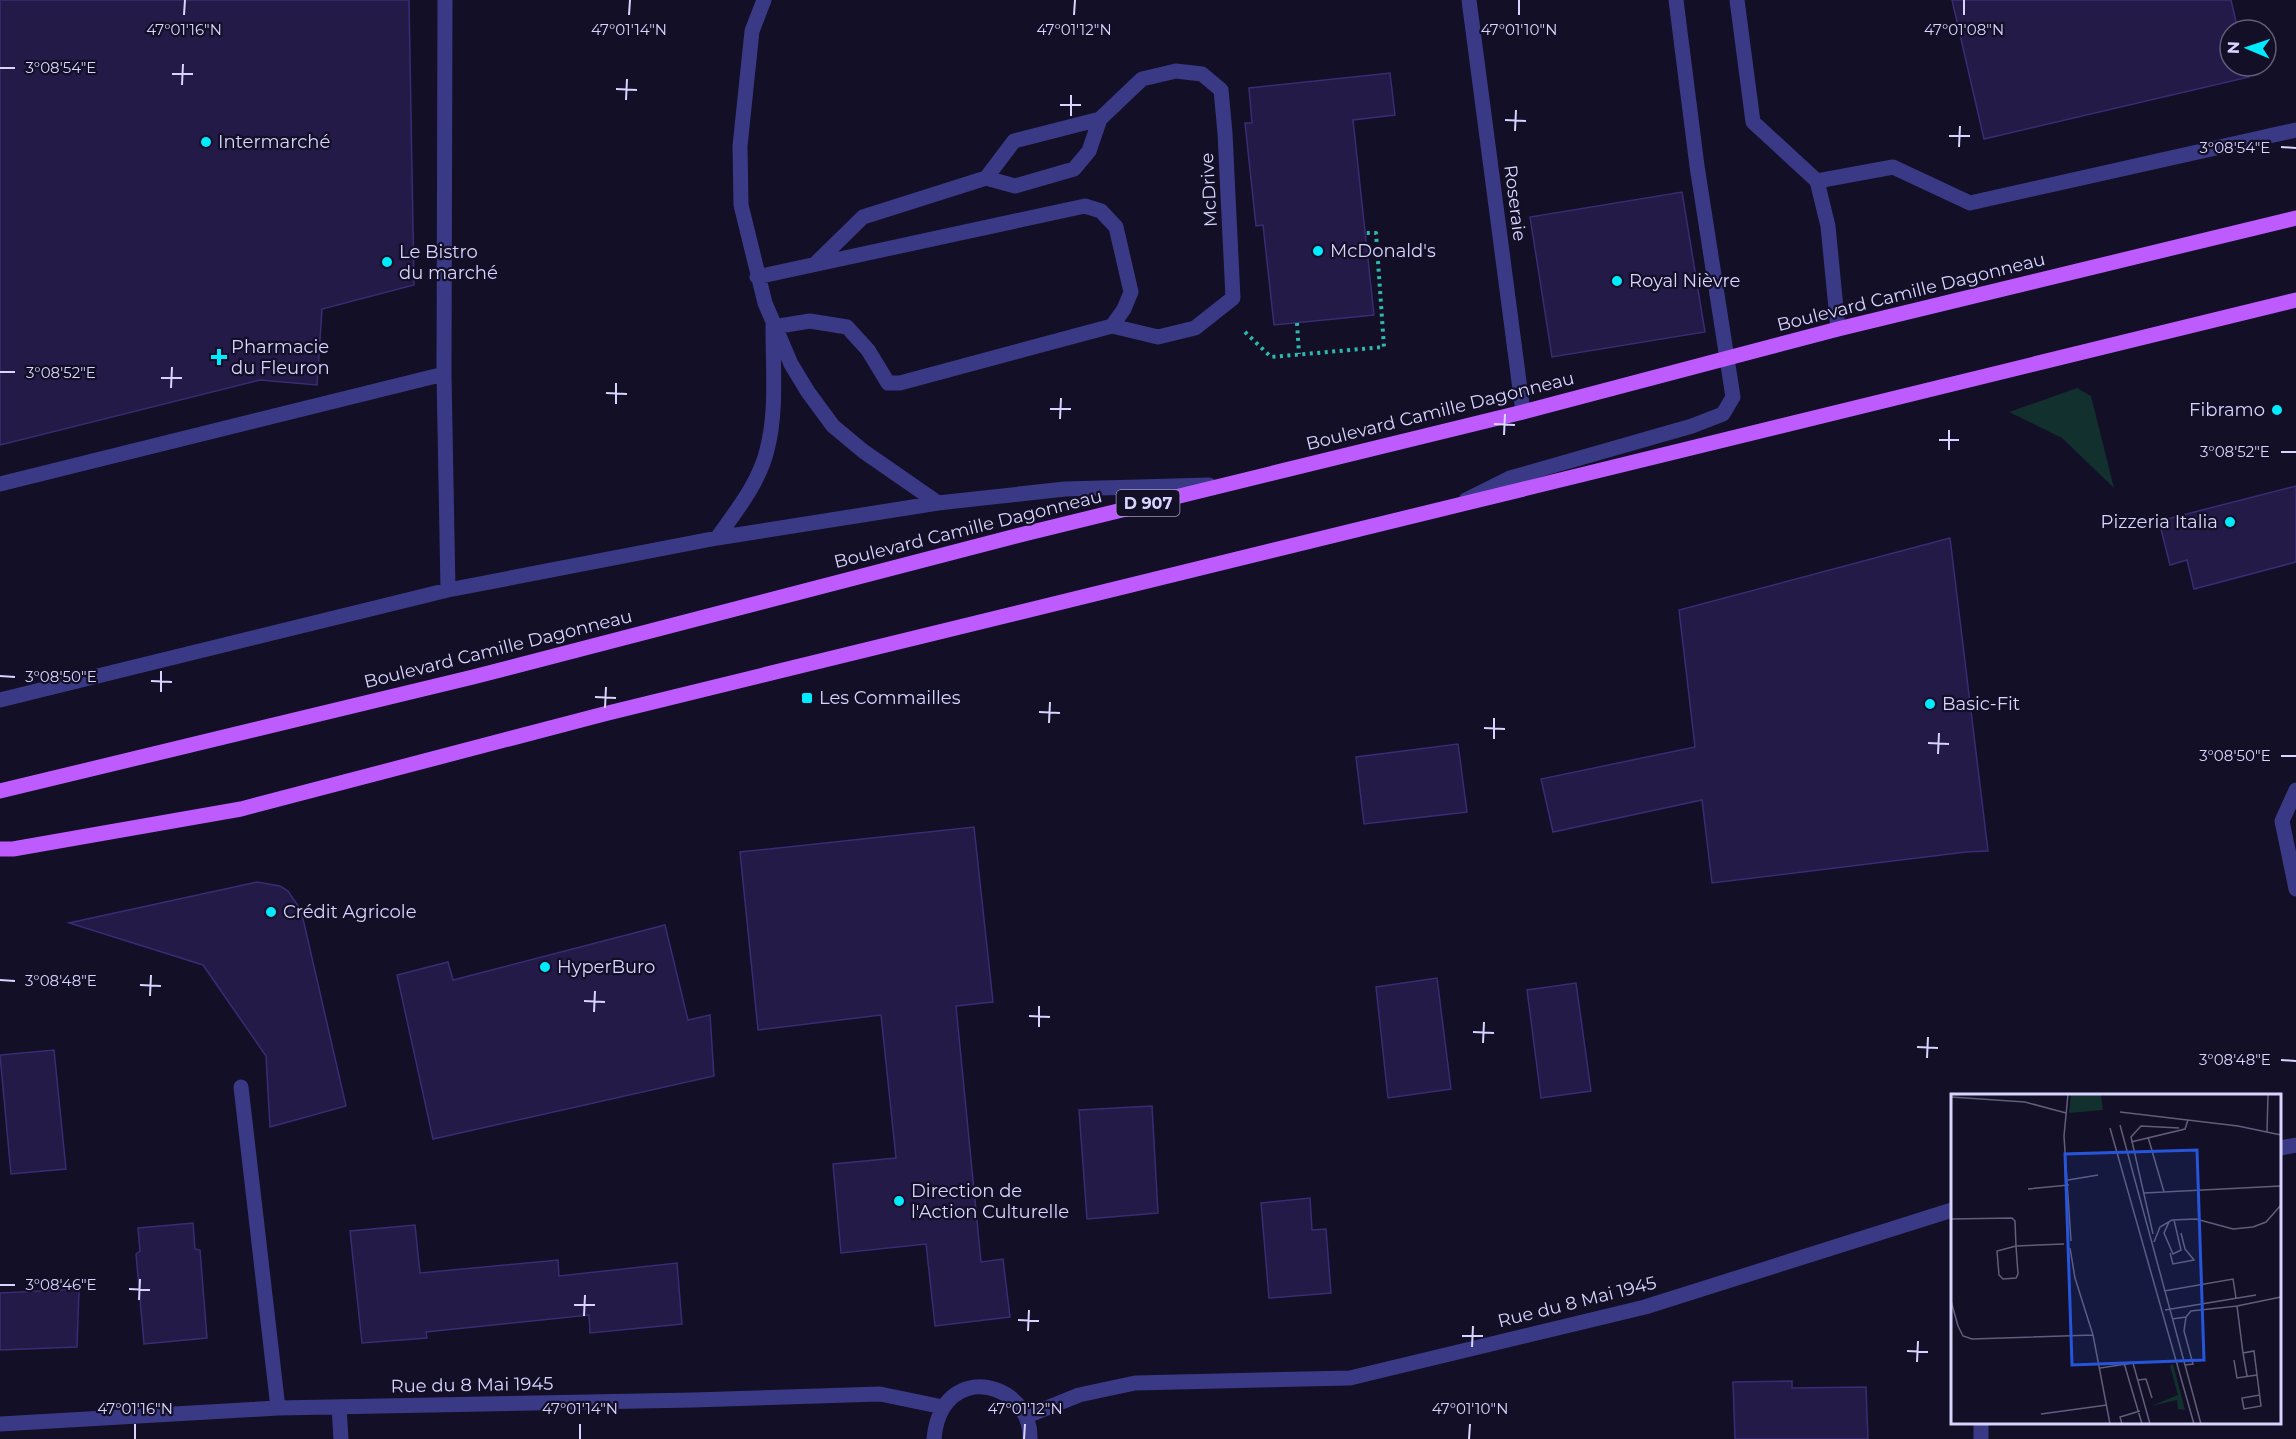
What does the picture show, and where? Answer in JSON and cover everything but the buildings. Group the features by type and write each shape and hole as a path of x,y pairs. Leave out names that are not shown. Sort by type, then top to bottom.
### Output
{"main road":[{"name":"Boulevard Camille Dagonneau","path":"0,791 473,677 1028,532 1523,412 1838,329 2296,218"},
{"path":"0,849 13,849 241,809 627,708 2296,300"}],"street":[{"path":"445,0 444,374 448,590"},
{"path":"764,0 752,31 740,146 741,206 773,327 791,364 833,426 863,451 938,503"},
{"name":"Roseraie","path":"1469,0 1523,412"},
{"path":"1452,506 1510,478 1671,432 1723,414 1733,397 1697,166 1676,0"},
{"path":"1737,0 1753,122 1817,181 1828,226 1838,329"},
{"name":"McDrive","path":"1100,119 1014,141 986,178 1015,186 1074,169 1089,151 1100,119 1142,79 1176,71 1202,74 1221,90 1233,298 1194,328 1158,337 1112,326"},
{"path":"1817,181 1893,167 1970,203 2296,130"},
{"path":"815,264 863,217 986,178"},
{"path":"758,277 1085,206 1101,211 1116,227 1131,292 1124,309 1112,326 900,383 888,382 879,371 868,350 847,327 810,321 773,327"},
{"path":"717,538 744,500 758,475 767,451 772,424 773,327"},
{"path":"0,484 444,374"},
{"path":"0,700 448,590 717,538 938,503 1065,489 1224,485"},
{"path":"2295,881 2282,821 2296,790"},
{"path":"241,1087 278,1408"},
{"path":"2281,1148 2296,1145"},
{"name":"Rue du 8 Mai 1945","path":"1027,1416 1079,1395 1135,1383 1350,1378 1645,1306 1951,1211"},
{"path":"934,1439 936,1422 943,1407 953,1397 966,1390 987,1388 1008,1394 1018,1404 1027,1416 1030,1439"},
{"name":"Rue du 8 Mai 1945","path":"0,1424 278,1408 880,1394 943,1407"},
{"path":"339,1407 341,1439"}],"path":[{"path":"1220,308 1271,357 1384,347 1376,232 1365,233"},
{"path":"1297,323 1299,354"}],"green space":[{"path":"2077,388 2091,396 2114,488 2062,438 2009,412"}],"place":[{"name":"Intermarché","path":"206,142"},
{"name":"McDonald's","path":"1318,251"},
{"name":"Le Bistro du marché","path":"387,262"},
{"name":"Royal Nièvre","path":"1617,281"},
{"name":"Pharmacie du Fleuron","path":"219,357"},
{"name":"Fibramo","path":"2277,410"},
{"name":"Pizzeria Italia","path":"2230,522"},
{"name":"Les Commailles","path":"807,698"},
{"name":"Basic-Fit","path":"1930,704"},
{"name":"Crédit Agricole","path":"271,912"},
{"name":"HyperBuro","path":"545,967"},
{"name":"Direction de l'Action Culturelle","path":"899,1201"}]}
